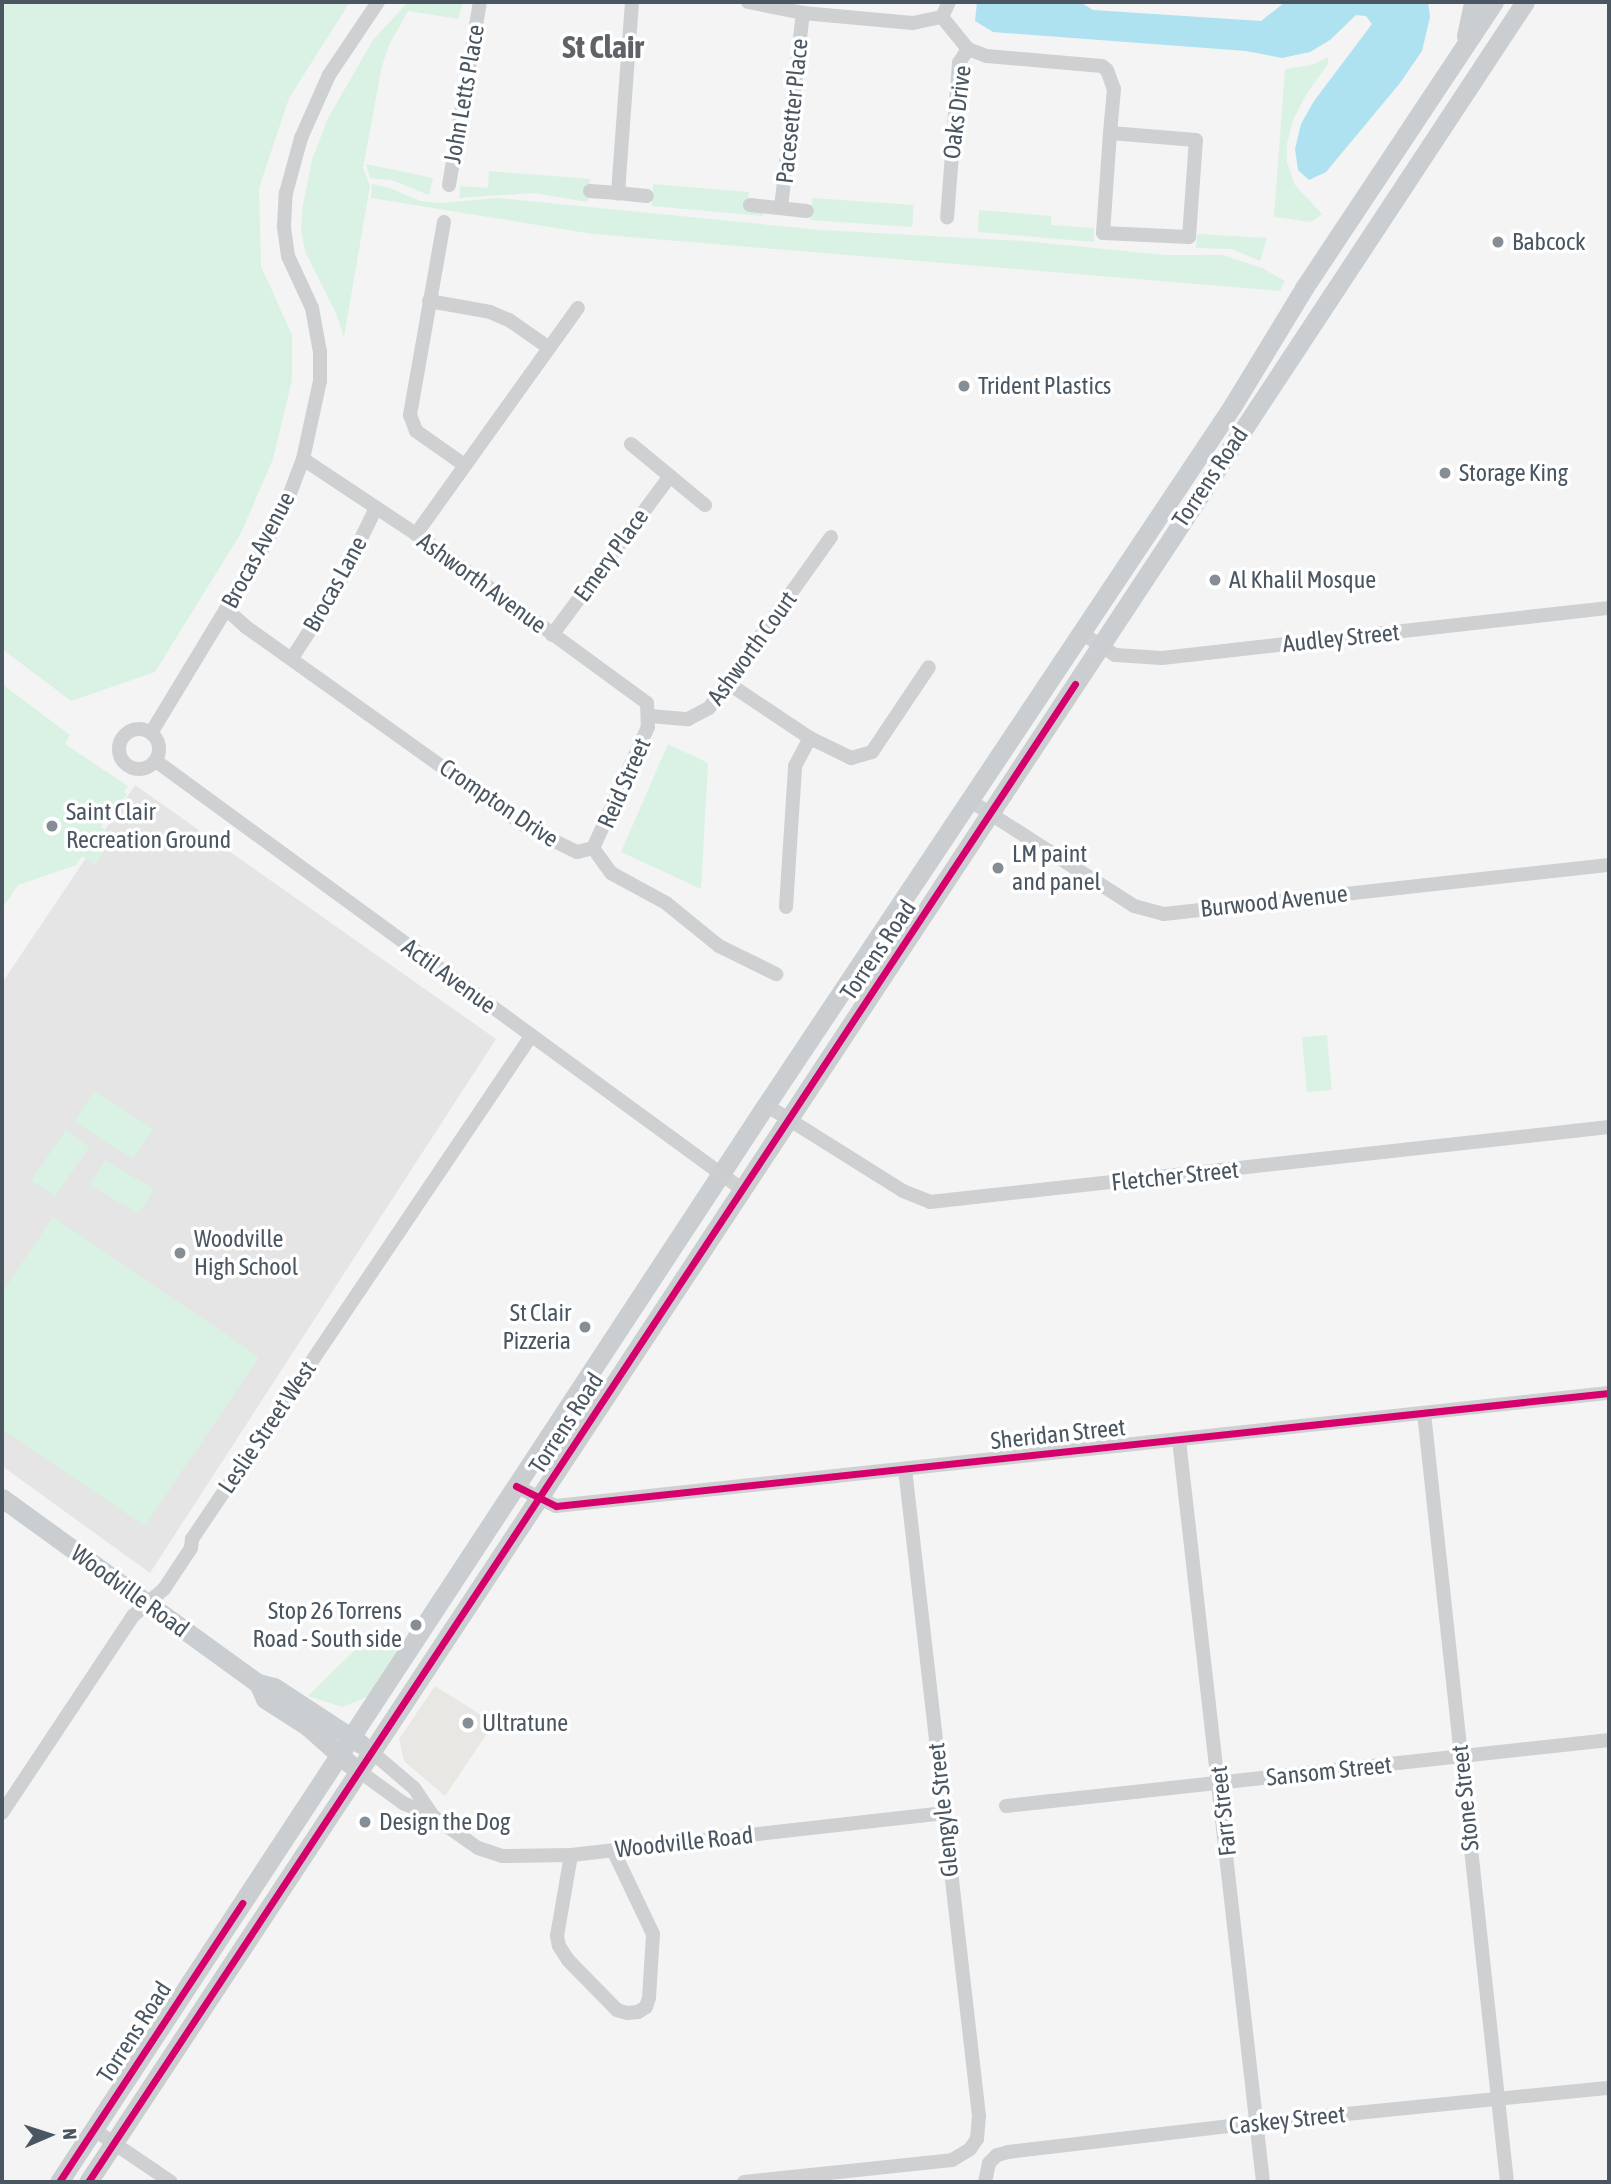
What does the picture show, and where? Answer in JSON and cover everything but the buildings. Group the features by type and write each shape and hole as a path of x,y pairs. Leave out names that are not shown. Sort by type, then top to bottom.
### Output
{"main road":[{"path":"1464,48 1473,2"},
{"name":"Torrens Road","path":"59,2182 374,1706 766,1105 1233,405 1304,288 1494,2"},
{"name":"Torrens Road","path":"88,2182 1525,2"},
{"path":"1152,527 1171,536"},
{"path":"892,917 902,928 918,925"},
{"name":"Woodville Road","path":"2,1498 258,1683 274,1687 373,1753"},
{"name":"Woodville Road","path":"258,1683 265,1699 307,1726 359,1771"},
{"path":"315,1714 347,1716 374,1706"}],"street":[{"name":"Brocas Avenue","path":"151,733 284,509 303,459 320,381 320,352 312,308 288,256 284,226 286,193 304,129 329,75 377,2"},
{"name":"John Letts Place","path":"449,185 480,2"},
{"path":"618,193 632,2"},
{"path":"748,2 803,13 913,23 942,17 949,2"},
{"name":"Pacesetter Place","path":"781,208 803,13"},
{"name":"Oaks Drive","path":"942,17 968,49 959,63 947,218"},
{"path":"968,49 986,56 1102,66 1113,81 1103,233 1189,237 1197,143 1193,139 1110,133"},
{"path":"590,191 647,196"},
{"name":"Pacesetter Place","path":"750,205 807,211"},
{"path":"444,222 410,415 416,431 463,464"},
{"path":"429,301 491,312 509,320 549,348"},
{"path":"416,534 463,464 578,308"},
{"path":"631,444 705,505"},
{"name":"Ashworth Avenue","path":"303,459 416,534 636,694 647,703 650,716"},
{"name":"Emery Place","path":"552,635 670,476"},
{"name":"Brocas Lane","path":"292,658 335,592 376,508"},
{"name":"Ashworth Court","path":"650,716 688,719 709,708 729,684 831,537"},
{"name":"Audley Street","path":"1080,632 1100,647 1131,658 1161,658 1609,608"},
{"name":"Crompton Drive","path":"226,609 246,627 528,828 577,852 593,848 611,873 666,903 719,946 776,974"},
{"path":"729,684 810,738 851,758 872,752 929,667"},
{"name":"Reid Street","path":"593,848 648,727 650,716"},
{"path":"132,730 151,733 159,746 156,761 140,770 124,762 120,744 132,730"},
{"path":"786,907 795,766 810,738"},
{"name":"Actil Avenue","path":"156,761 743,1191"},
{"name":"Burwood Avenue","path":"969,800 1134,906 1164,914 1609,865"},
{"name":"Leslie Street West","path":"2,1813 131,1620 146,1603 164,1589 191,1548 192,1539 531,1036"},
{"name":"Fletcher Street","path":"766,1105 903,1191 918,1199 937,1202 1609,1127"},
{"name":"Sheridan Street","path":"516,1486 556,1506 1609,1393"},
{"name":"Stone Street","path":"1424,1413 1507,2182"},
{"name":"Farr Street","path":"1180,1440 1263,2182"},
{"name":"Glengyle Street","path":"744,2182 952,2160 970,2149 977,2139 979,2116 905,1469"},
{"name":"Sansom Street","path":"1006,1806 1609,1740"},
{"name":"Woodville Road","path":"373,1753 414,1788 434,1817"},
{"name":"Woodville Road","path":"359,1771 402,1803 434,1817 478,1848 503,1856 570,1855 943,1813"},
{"path":"570,1855 557,1936 559,1946 568,1960 617,2010 638,2012 646,2007 649,1998 653,1934 613,1850"},
{"name":"Caskey Street","path":"985,2182 989,2163 997,2155 1009,2152 1256,2123 1609,2088"},
{"path":"93,2129 171,2182"}],"shaded area":[{"name":"Woodville High School","path":"135,785 496,1039 150,1573 2,1466 2,983"},
{"path":"435,1686 494,1723 445,1796 404,1761 399,1739"}],"green space":[{"path":"2,2 350,2 289,98 259,188 261,266 292,335 292,380 273,459 241,533 155,672 71,701 2,649"},
{"path":"408,2 463,2 458,19 408,11 389,45 382,66 363,168 370,186 344,337 335,311 305,251 301,230 303,205 312,160 328,118 373,40"},
{"path":"1328,57 1328,64 1307,93 1293,120 1287,144 1287,162 1295,185 1322,214 1311,222 1274,217 1285,69 1312,65"},
{"path":"366,164 433,178 429,195 391,180 370,178"},
{"path":"489,171 590,179 588,202 534,193 459,198 460,186 488,188"},
{"path":"372,184 390,188 420,201 441,203 497,198 821,230 1024,241 1165,255 1222,255 1262,268 1285,281 1280,291 593,234 371,198"},
{"path":"653,184 749,192 748,210 763,211 763,216 652,206"},
{"path":"812,198 914,205 912,227 810,220"},
{"path":"979,210 1051,216 1051,225 1094,228 1094,242 978,232"},
{"path":"1197,234 1267,238 1260,261 1232,249 1196,248"},
{"name":"Saint Clair Recreation Ground","path":"2,684 70,735 65,744 128,786 124,792 127,794 114,815 110,813 101,827 114,836 95,865 82,856 76,865 18,885 2,909"},
{"path":"668,744 708,763 701,889 621,852"},
{"path":"1327,1035 1332,1090 1307,1092 1302,1037"},
{"path":"94,1091 153,1129 133,1159 74,1121"},
{"path":"66,1130 90,1147 55,1197 31,1180"},
{"path":"105,1160 154,1189 139,1214 90,1185"},
{"path":"53,1217 259,1357 145,1526 2,1429 2,1293"},
{"path":"370,1635 397,1650 367,1697 342,1707 308,1696"}],"water":[{"path":"977,2 1080,2 1093,10 1261,21 1285,2 1428,2 1430,17 1422,51 1400,83 1326,172 1309,180 1298,170 1295,149 1301,124 1314,101 1372,24 1366,16 1356,15 1330,40 1310,52 1282,58 1246,51 993,32 975,21"}],"cycle path":[{"path":"88,2182 1075,684"},
{"path":"516,1486 556,1506 1609,1393"},
{"path":"59,2182 242,1903"}],"place":[{"name":"Babcock","path":"1498,242"},
{"name":"Trident Plastics","path":"964,386"},
{"name":"Storage King","path":"1445,473"},
{"name":"Al Khalil Mosque","path":"1215,580"},
{"name":"Saint Clair Recreation Ground","path":"52,826"},
{"name":"LM paint and panel","path":"998,868"},
{"name":"Woodville High School","path":"180,1253"},
{"name":"St Clair Pizzeria","path":"585,1327"},
{"name":"Stop 26 Torrens Road - South side","path":"416,1625"},
{"name":"Ultratune","path":"468,1723"},
{"name":"Design the Dog","path":"365,1822"}],"district":[{"name":"St Clair","path":"603,47"}]}
